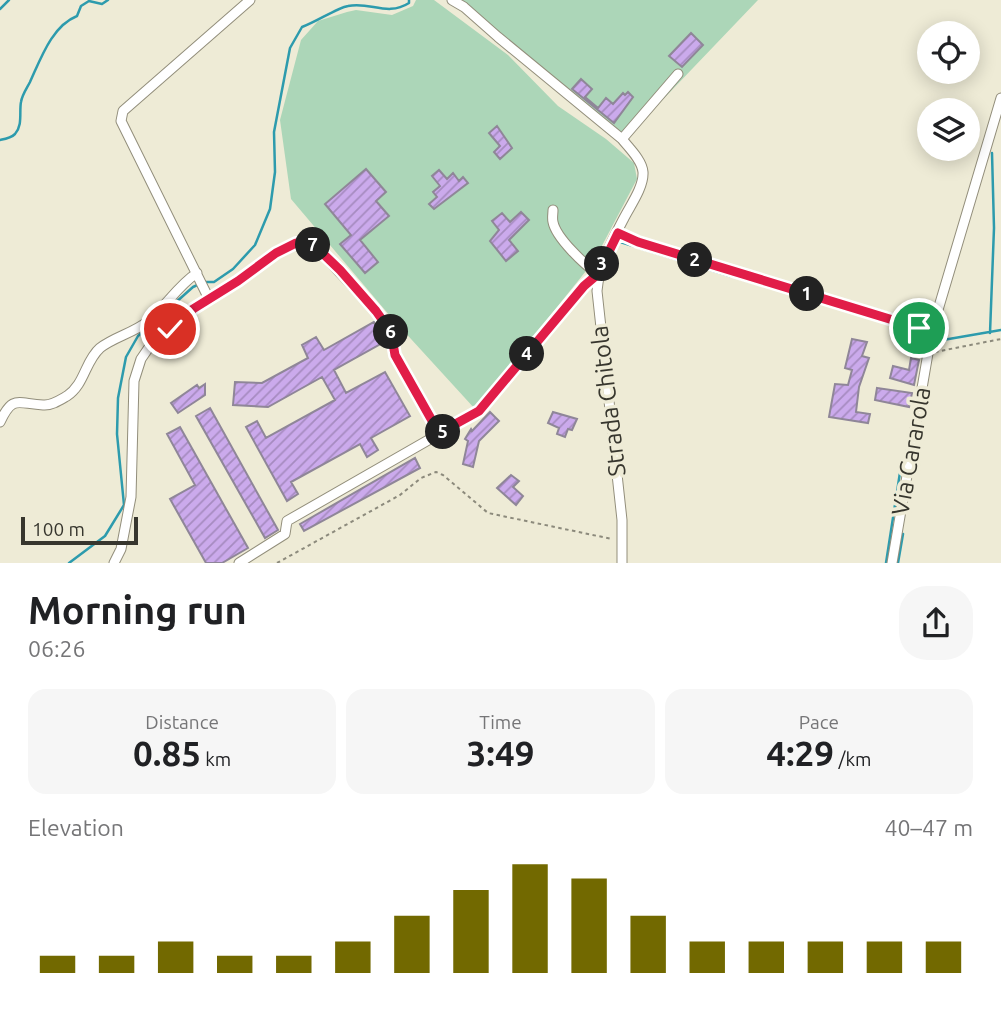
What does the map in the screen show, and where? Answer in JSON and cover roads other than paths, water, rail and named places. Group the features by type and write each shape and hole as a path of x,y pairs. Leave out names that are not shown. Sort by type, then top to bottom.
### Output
{"street":[{"path":"209,299 121,121 123,111 250,0"},
{"name":"Strada Chitola","path":"452,0 464,7 622,139 638,159 643,172 635,197 598,274 597,309 622,563"},
{"path":"622,139 678,74"},
{"name":"Via Cararola","path":"892,563 932,330 1001,98"},
{"path":"239,563 285,534 287,521 479,411 584,286 598,274 587,266 559,235 553,222 553,210"},
{"path":"618,233 638,242 740,274 932,330"},
{"path":"114,563 121,549 131,497 134,381 141,359 152,343 209,299 296,243 313,244 367,300 391,332 395,355 439,433"},
{"path":"0,422 6,409 14,403 29,401 51,404 73,392 99,349 132,333 158,313 184,282 200,280"}],"waterway":[{"path":"0,9 9,0"},
{"path":"0,140 15,134 20,123 22,97 54,35 77,16 81,6 89,1 102,4 108,0"},
{"path":"69,563 105,536 124,505 117,434 118,398 126,357 138,336 193,287 204,282 214,282 233,269 255,245 270,209 275,172 274,132 290,48 302,27 348,6 393,9 409,3 409,0"},
{"path":"990,333 994,228 992,153"},
{"path":"617,241 730,276"},
{"path":"595,265 605,248"},
{"path":"817,301 928,334"},
{"path":"933,336 943,340 1001,330"},
{"path":"886,563 901,466"},
{"path":"898,563 903,534"}]}
